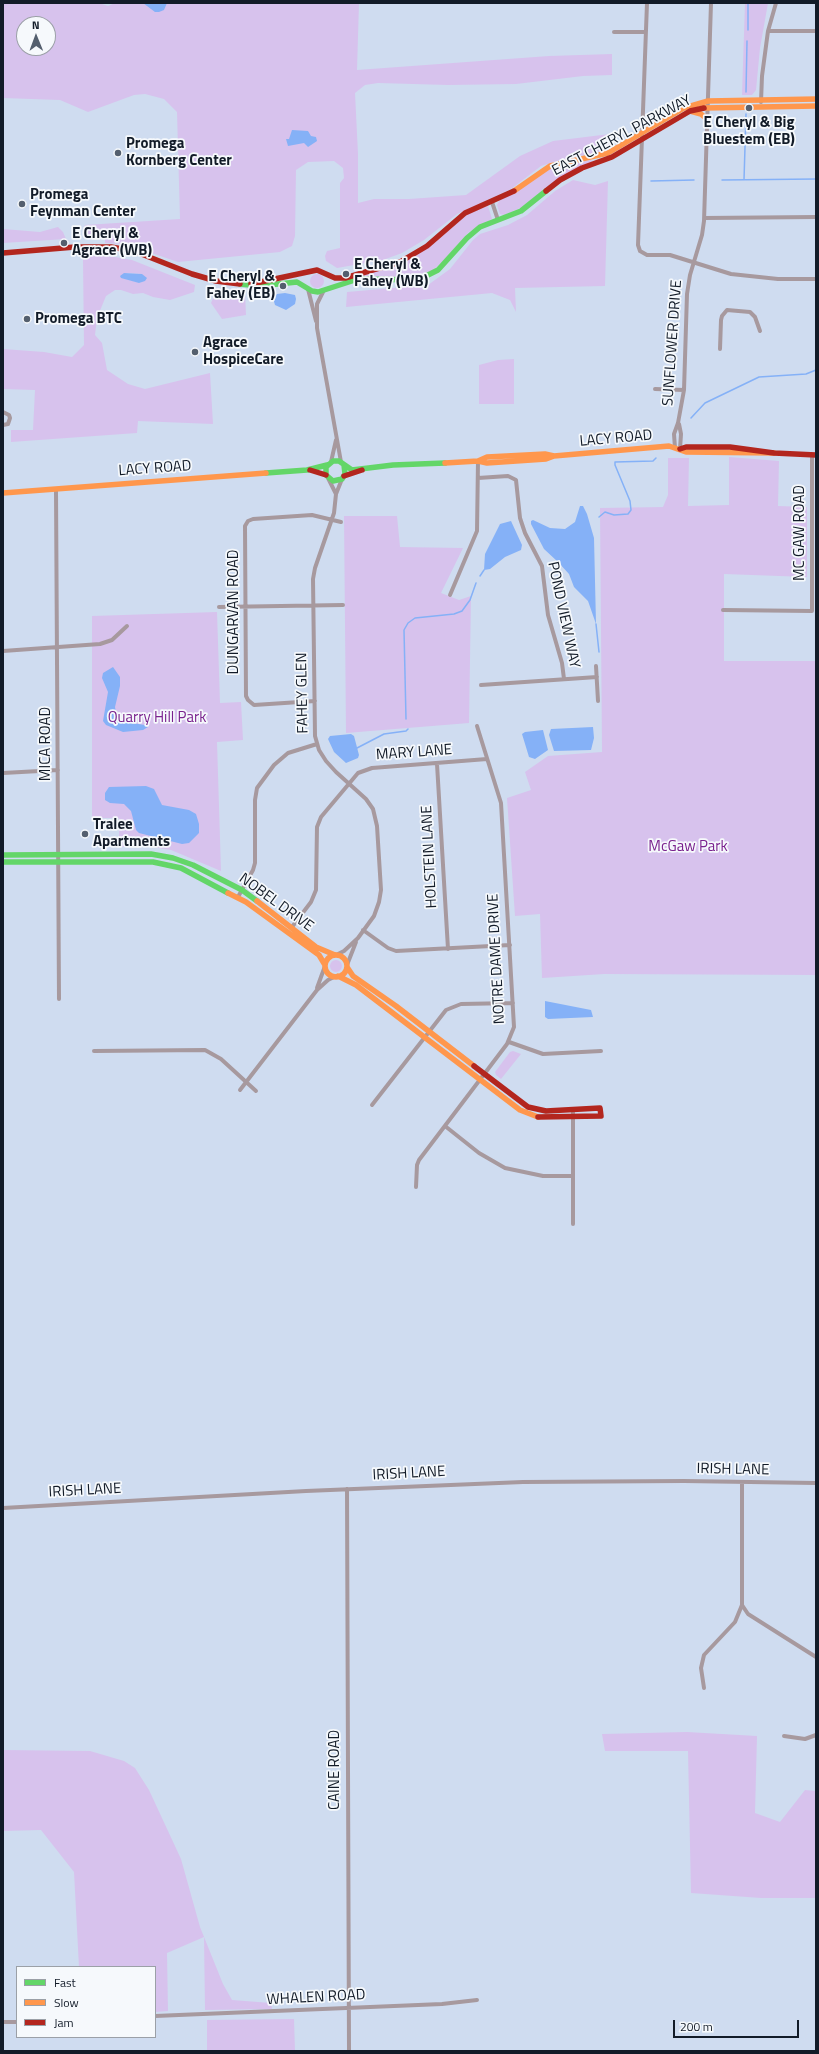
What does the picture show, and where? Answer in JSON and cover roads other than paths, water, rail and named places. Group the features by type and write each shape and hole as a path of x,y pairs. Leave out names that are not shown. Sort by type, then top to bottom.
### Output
{"street":[{"path":"647,3 638,245 640,252 647,255 670,255 718,271 742,275 778,279 816,279"},
{"name":"SUNFLOWER DRIVE","path":"678,449 681,434 678,423 684,390 687,294 702,235 704,218 711,3"},
{"path":"761,103 762,76 768,31 776,3"},
{"path":"768,31 816,31"},
{"path":"614,32 646,32"},
{"name":"EAST CHERYL PARKWAY","path":"250,284 300,275 317,270 338,279 400,262 427,246 465,213 516,190 550,166 608,153 684,108 708,104 761,103 816,99"},
{"name":"EAST CHERYL PARKWAY","path":"761,103 816,106"},
{"name":"EAST CHERYL PARKWAY","path":"325,289 358,279 406,281 424,278 443,265 475,231 522,211 550,187 571,174 612,158 690,111 708,104"},
{"path":"690,111 701,114 708,120"},
{"path":"492,202 498,220"},
{"path":"704,218 816,217"},
{"name":"EAST CHERYL PARKWAY","path":"3,253 75,247 111,247 134,251 208,279 259,286 297,282 308,288"},
{"path":"312,271 307,276 308,288 317,328 336,440 342,464 346,471 343,478 336,481 327,477"},
{"path":"317,328 317,304 328,280 324,272"},
{"path":"308,288 314,292 325,289"},
{"path":"720,348 721,320 722,316 728,310 746,311 753,314 760,331"},
{"path":"655,389 684,390"},
{"path":"3,412 9,415 10,418 8,424 3,425"},
{"path":"336,440 329,463 325,470 336,494"},
{"name":"LACY ROAD","path":"342,464 352,470 362,470 393,465 478,460 487,462 546,459 554,456 662,447 678,449 686,452 814,455"},
{"name":"MC GAW ROAD","path":"723,610 812,611 814,455"},
{"path":"450,595 477,531 478,460"},
{"path":"329,463 342,464"},
{"name":"LACY ROAD","path":"3,493 310,470 329,463"},
{"name":"LACY ROAD","path":"310,470 327,477"},
{"name":"LACY ROAD","path":"343,478 362,470"},
{"name":"POND VIEW WAY","path":"478,478 508,476 516,480 520,518 525,532 542,566 548,615 562,663 564,679"},
{"name":"FAHEY GLEN","path":"317,990 328,980 343,974 358,938 377,910 380,896 376,818 369,802 326,761 317,744 313,606 315,568 332,520 336,494 343,478"},
{"name":"MICA ROAD","path":"56,490 59,999"},
{"name":"DUNGARVAN ROAD","path":"315,702 258,705 250,703 246,696 245,526 248,521 253,519 312,515 332,520"},
{"path":"332,520 341,522"},
{"path":"219,607 342,605"},
{"path":"3,651 100,644 112,640 127,626"},
{"path":"596,666 598,701"},
{"path":"481,685 597,677"},
{"name":"NOTRE DAME DRIVE","path":"416,1187 417,1165 419,1160 509,1042 514,1027 501,803 477,726"},
{"path":"238,897 255,863 255,800 257,788 274,765 288,753 317,744"},
{"name":"MARY LANE","path":"292,927 311,902 316,890 318,822 323,813 358,773 372,768 487,759"},
{"name":"HOLSTEIN LANE","path":"437,764 448,949"},
{"path":"3,773 58,770"},
{"path":"157,855 157,862"},
{"name":"NOBEL DRIVE","path":"3,856 157,855 188,863 242,890 316,947 344,959 353,976 396,1006 523,1104 528,1107 546,1111 600,1108 601,1116 535,1117 520,1110 356,985 328,973 319,955 238,897 181,868 157,862 3,862"},
{"path":"363,930 392,950 402,951 510,945"},
{"name":"FAHEY GLEN","path":"317,990 327,960 344,951 358,938"},
{"path":"240,1090 317,990"},
{"path":"372,1104 443,1012 456,1005 513,1003"},
{"path":"391,1013 396,1006"},
{"path":"509,1042 543,1054 601,1051"},
{"path":"94,1052 205,1050 221,1059 256,1091"},
{"path":"520,1110 523,1104"},
{"path":"572,1109 572,1224"},
{"path":"445,1126 479,1153 505,1168 536,1175 572,1176"},
{"name":"IRISH LANE","path":"3,1508 347,1489 570,1480 816,1483"},
{"path":"704,1688 701,1668 704,1655 735,1622 742,1605 742,1482"},
{"name":"CAINE ROAD","path":"347,1489 349,2051"},
{"path":"742,1605 748,1614 816,1657"},
{"path":"784,1736 805,1739 816,1735"},
{"name":"WHALEN ROAD","path":"156,2016 442,2004 477,2000"},
{"path":"3,2022 16,2022"}],"water":[{"path":"143,3 167,3 164,10 155,12"},
{"path":"292,130 308,131 311,136 316,137 317,141 308,147 304,143 288,146 286,139 289,139"},
{"path":"124,273 142,274 147,278 145,281 139,283 121,278 120,276"},
{"path":"285,293 295,295 296,299 295,304 286,310 275,305 273,298 277,294"},
{"path":"580,506 583,506 587,514 594,538 596,624 588,601 574,587 569,574 544,549 531,524 531,521 533,520 550,528 565,529 575,522"},
{"path":"511,521 522,545 521,550 505,557 490,569 484,570 485,554 500,524"},
{"path":"113,667 120,677 120,686 115,707 117,717 125,722 145,725 148,727 143,730 123,732 106,725 103,721 108,692 102,678 103,673"},
{"path":"593,727 594,738 591,750 554,751 549,735 551,729"},
{"path":"543,730 548,750 535,759 529,757 522,734 525,732"},
{"path":"351,734 354,736 359,755 358,758 346,763 334,752 328,739 330,736"},
{"path":"146,786 154,789 162,805 189,810 196,814 199,824 199,833 189,843 182,844 139,833 136,830 131,811 124,804 110,803 105,800 105,793 109,787"},
{"path":"545,1001 591,1010 593,1017 548,1019 545,1017"}],"waterway":[{"path":"748,3 748,30"},
{"path":"746,92 747,41"},
{"path":"744,180 746,114"},
{"path":"722,180 816,179"},
{"path":"651,181 694,180"},
{"path":"691,418 705,403 759,377 806,374 816,370"},
{"path":"599,517 605,512 614,515 628,514 631,510 630,501 615,462 653,461 656,458"},
{"path":"480,576 484,570"},
{"path":"406,719 404,630 408,623 415,618 454,614 462,611 470,600 476,583"},
{"path":"596,624 599,652"},
{"path":"357,748 384,734 406,731 408,729"}],"place":[{"name":"E Cheryl & Big Bluestem (EB)","path":"749,108"},
{"name":"Promega Kornberg Center","path":"118,153"},
{"name":"Promega Feynman Center","path":"22,204"},
{"name":"E Cheryl & Agrace (WB)","path":"64,243"},
{"name":"E Cheryl & Fahey (WB)","path":"346,274"},
{"name":"E Cheryl & Fahey (EB)","path":"283,286"},
{"name":"Promega BTC","path":"27,319"},
{"name":"Agrace HospiceCare","path":"195,352"},
{"name":"Tralee Apartments","path":"85,834"}],"park label":[{"name":"Quarry Hill Park","path":"157,718"},
{"name":"McGaw Park","path":"688,847"}]}
